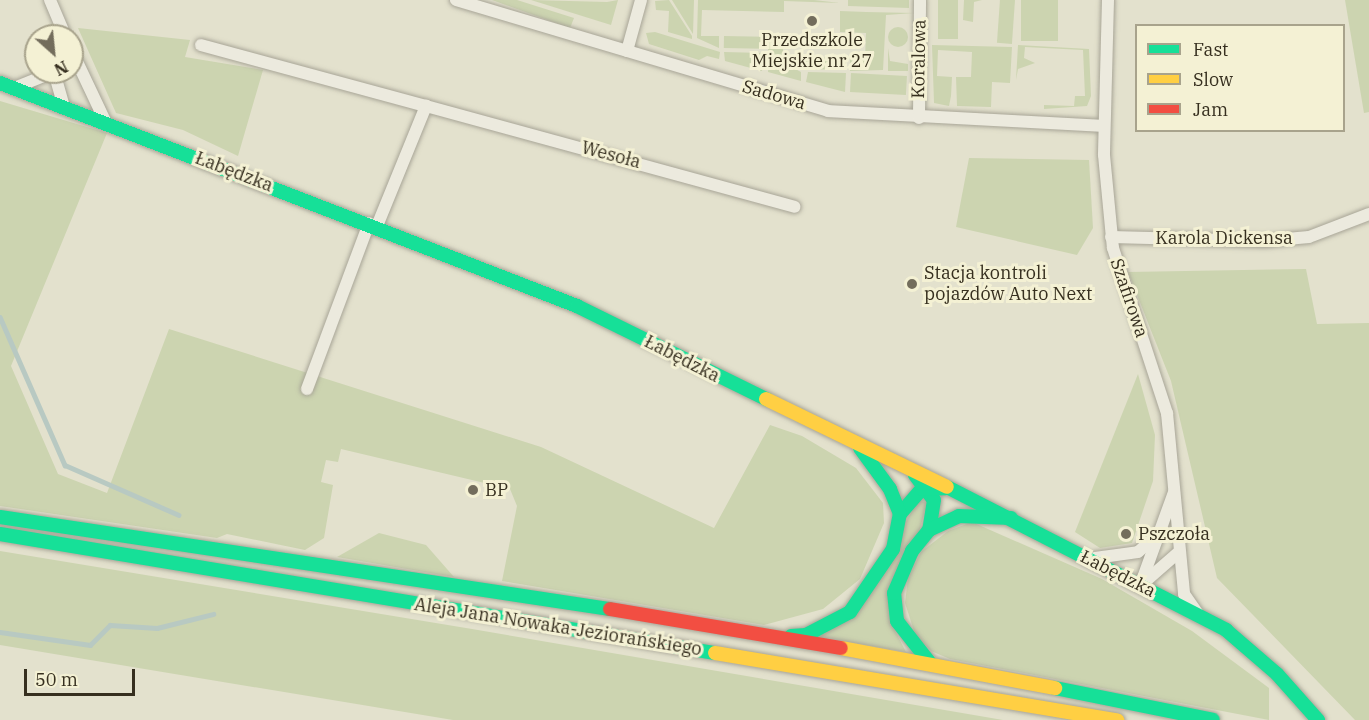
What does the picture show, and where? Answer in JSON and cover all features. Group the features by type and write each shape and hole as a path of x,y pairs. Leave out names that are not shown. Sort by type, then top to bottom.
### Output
{"main road":[{"name":"Łabędzka","path":"0,83 535,287 915,475 1011,518 1199,616 1252,650 1318,720"},
{"path":"860,448 890,489 900,514"},
{"path":"915,475 929,489 934,512 929,530 912,551 894,593 897,621 930,663"},
{"path":"776,638 806,635 850,612 885,568 900,514 911,496 929,489 945,488"},
{"path":"929,530 959,516 1011,518"},
{"path":"0,517 334,564 930,663 1213,720"},
{"name":"Aleja Jana Nowaka-Jeziorańskiego","path":"0,534 1117,720"}],"street":[{"path":"50,0 60,24"},
{"name":"Sadowa","path":"460,0 828,111 919,118 1104,126"},
{"path":"627,51 641,0"},
{"name":"Koralowa","path":"919,118 920,0"},
{"name":"Szafirowa","path":"1108,0 1104,126 1111,237 1120,282 1160,383 1176,488 1179,552 1184,594 1199,616"},
{"name":"Wesoła","path":"201,45 794,207"},
{"path":"84,83 106,123"},
{"path":"14,88 24,84"},
{"path":"58,84 67,109 87,91"},
{"path":"307,389 373,225 426,105"},
{"name":"Karola Dickensa","path":"1111,237 1265,241 1308,237 1369,214"},
{"path":"1140,586 1154,538 1176,488"},
{"path":"1084,557 1107,560 1138,552 1154,538"},
{"path":"1140,586 1179,552"}],"green space":[{"path":"492,0 517,0 574,18 570,28"},
{"path":"531,0 607,2 618,0 611,25"},
{"path":"669,0 692,39 668,32 669,11 656,10 655,1"},
{"path":"672,0 694,0 693,34"},
{"path":"698,0 814,0 840,3 784,1 784,12 702,10 701,36 719,36 719,48 697,38"},
{"path":"848,0 909,0 909,8 848,6"},
{"path":"938,0 958,0 958,39 938,39"},
{"path":"964,0 982,0 974,2 973,22 963,20"},
{"path":"1000,0 1015,0 1012,44 997,43"},
{"path":"1021,0 1058,0 1058,41 1021,41"},
{"path":"1345,0 1369,0 1369,112 1364,113"},
{"path":"840,11 914,13 886,15 883,70 850,71 850,58 865,58 866,33 840,32"},
{"path":"898,27 905,30 908,37 905,44 898,47 891,44 888,37 891,30"},
{"path":"84,29 190,40 185,57 263,70 238,156 183,130 116,113 84,41"},
{"path":"655,32 720,52 719,59 707,56 699,60 649,44 646,33"},
{"path":"724,36 764,37 764,49 724,48"},
{"path":"768,38 783,38 783,56 802,57 802,68 768,51"},
{"path":"932,45 1012,47 1010,83 992,82 991,107 957,106 956,77 971,77 972,52 938,50 937,76 952,77 951,96 949,106 934,103"},
{"path":"1018,45 1089,49 1091,96 1087,106 1044,109 1044,105 1074,106 1075,96 1085,96 1083,50 1025,47 1024,58 1035,63 1018,69 1016,80"},
{"path":"888,48 890,61 908,64 908,71 888,71"},
{"path":"724,52 763,53 762,71 725,61"},
{"path":"769,55 801,72 801,81 768,72"},
{"path":"806,57 846,58 846,70 806,69"},
{"path":"808,72 846,73 845,92 806,82"},
{"path":"851,73 907,76 906,95 850,92"},
{"path":"0,101 107,133 11,366 58,474 107,493 169,329 541,447 714,528 770,425 802,436 856,468 883,503 884,523 860,579 823,609 764,625 502,581 517,506 510,489 341,449 338,462 326,460 321,482 333,485 324,538 305,550 227,534 217,538 0,506"},
{"path":"969,158 1089,160 1093,228 1077,255 956,227"},
{"path":"1306,269 1317,324 1369,323 1369,720 1355,720 1217,578 1171,381 1128,272"},
{"path":"1138,374 1155,435 1153,481 1132,543 1100,548 1075,532"},
{"path":"918,500 927,503 893,627 906,652 819,637 855,614"},
{"path":"972,522 1102,579 1192,631 1269,688 1269,720 950,659 931,651 915,634 905,603 908,578 921,552 948,531"},
{"path":"379,533 426,545 454,577 337,557"},
{"path":"0,551 1003,720 453,720 0,645"}],"waterway":[{"path":"0,317 65,465 179,515"},
{"path":"0,632 90,645 110,625 157,628 213,614"}],"traffic: fast":[{"path":"0,83 577,306 766,399"},
{"path":"791,636 806,635 850,612 893,549 900,514 890,489 860,448"},
{"path":"915,475 934,500 929,530"},
{"path":"947,487 1226,630 1277,674 1318,720"},
{"path":"900,514 922,489 945,488"},
{"path":"930,663 897,621 894,593 912,551 929,530 959,516 1011,518"},
{"path":"0,517 610,609"},
{"path":"0,534 715,653"},
{"path":"1055,688 1213,720"}],"traffic: slow":[{"path":"766,399 947,487"},
{"path":"841,648 1055,688"},
{"path":"715,653 1117,720"}],"traffic: jam":[{"path":"610,609 841,648"}],"place":[{"name":"Przedszkole Miejskie nr 27","path":"812,21"},
{"name":"Stacja kontroli pojazdów Auto Next","path":"912,284"},
{"name":"BP","path":"473,490"},
{"name":"Pszczoła","path":"1126,534"}]}
